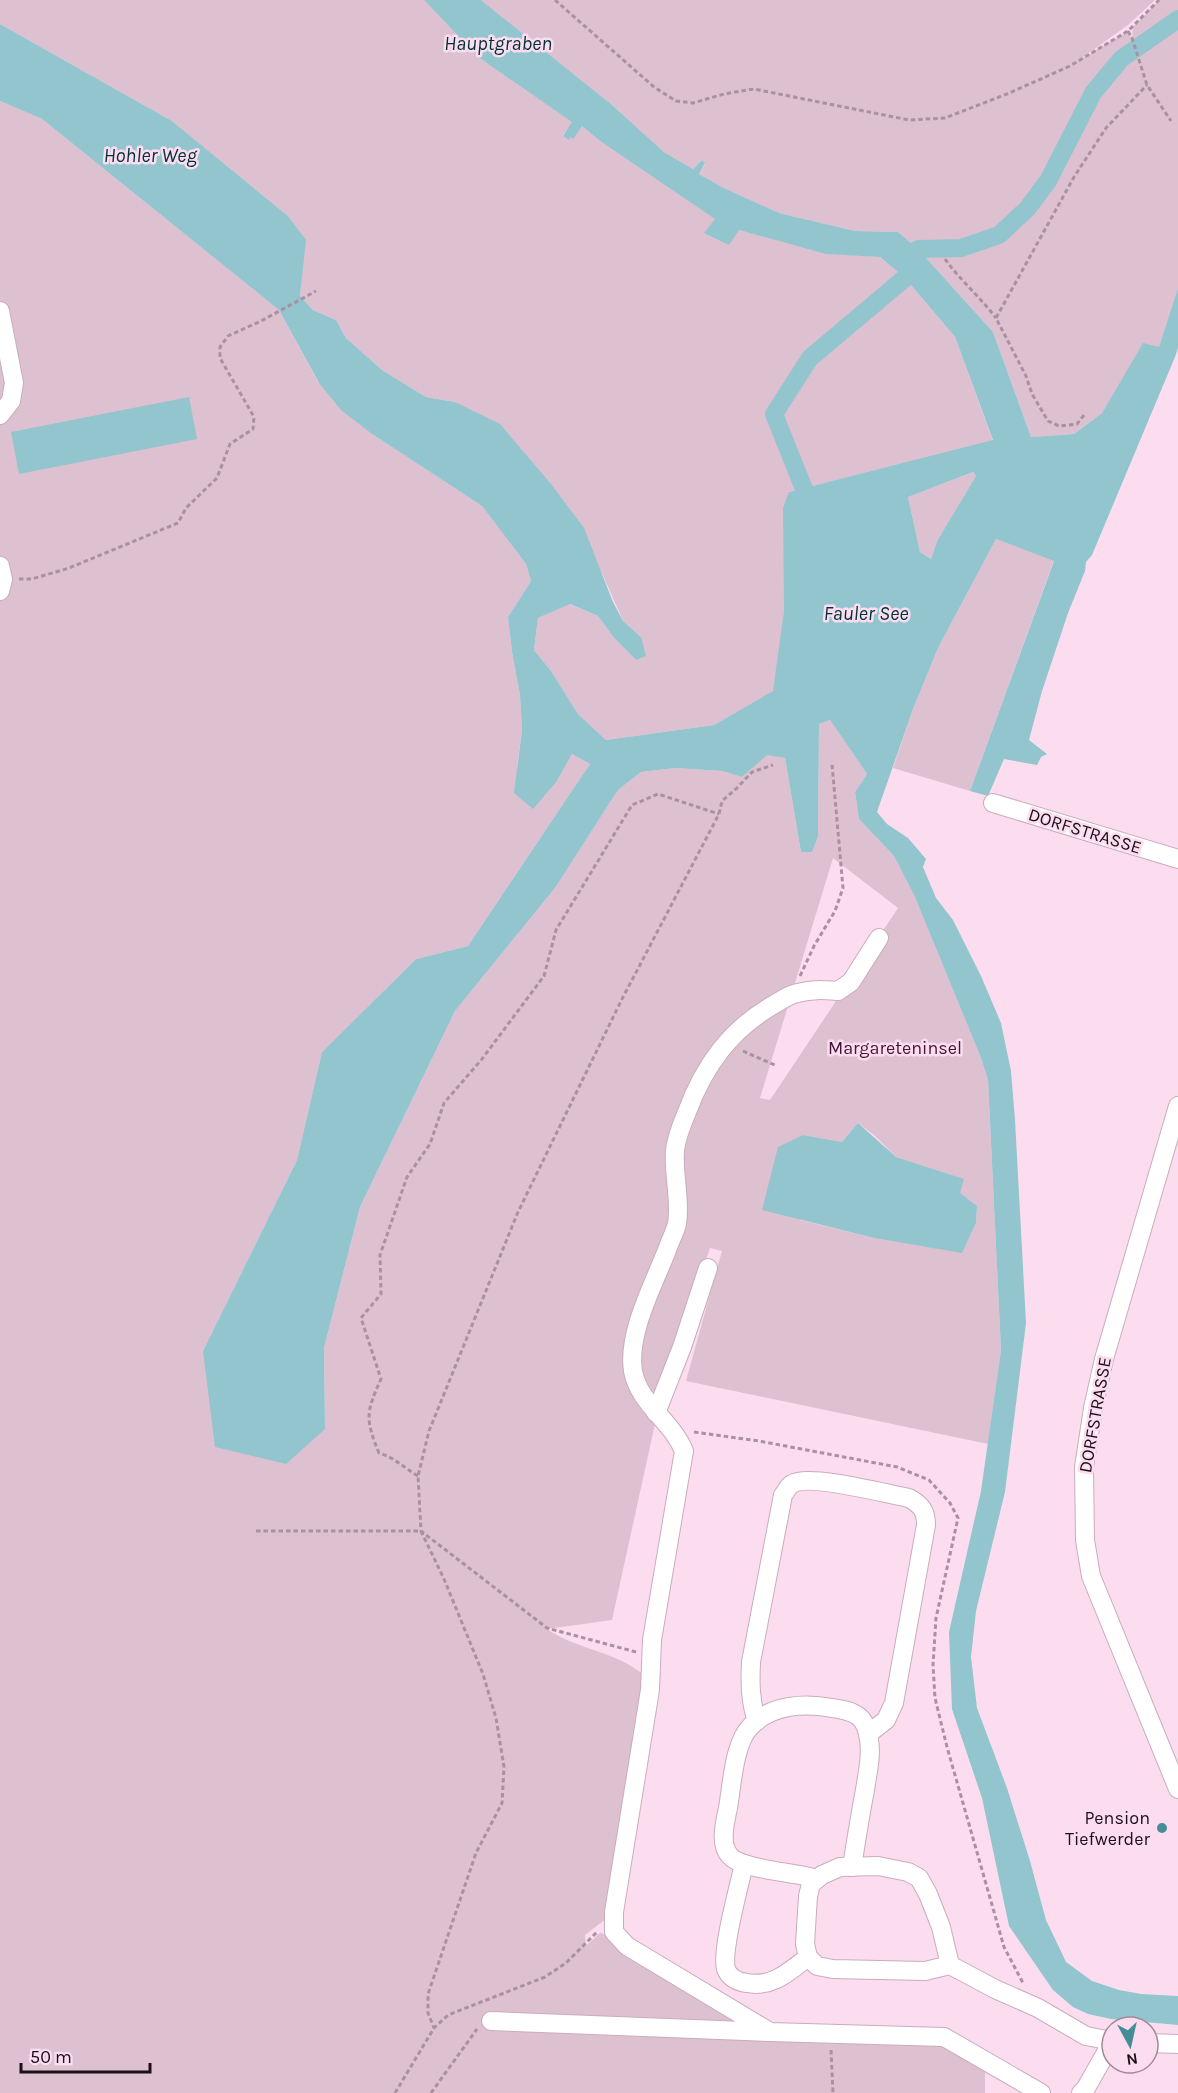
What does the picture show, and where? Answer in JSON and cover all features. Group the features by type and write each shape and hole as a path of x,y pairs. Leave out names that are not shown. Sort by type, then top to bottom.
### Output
{"street":[{"path":"0,311 14,382 11,400 0,416"},
{"name":"DORFSTRASSE","path":"993,803 1178,859"},
{"path":"770,2032 627,1946 614,1932 614,1912 650,1690 652,1640 684,1450 672,1429 656,1413 639,1386 633,1371 633,1349 642,1311 676,1225 675,1150 681,1126 708,1065 725,1043 761,1012 795,993 817,990 838,992 850,982 879,938"},
{"name":"DORFSTRASSE","path":"1178,1106 1097,1386 1084,1476 1085,1540 1091,1576 1178,1790"},
{"path":"656,1413 682,1347 708,1268"},
{"path":"757,1721 749,1688 751,1662 783,1496 791,1484 804,1480 819,1481 909,1498 921,1505 926,1515 894,1704 886,1720 868,1734"},
{"path":"817,1879 744,1864 732,1859 724,1843 726,1818 743,1737 751,1725 789,1706 812,1704 846,1710 859,1716 865,1725 870,1742 868,1766 852,1867"},
{"path":"744,1864 725,1953 726,1970 731,1977 741,1982 759,1985 769,1983 808,1957"},
{"path":"950,1965 941,1926 919,1878 908,1872 878,1866 852,1867 840,1868 822,1875 811,1884 805,1944 808,1957 817,1966 832,1969 925,1971 950,1965 1086,2036 1100,2039"},
{"path":"491,2021 944,2037 1041,2093"},
{"path":"1160,2043 1178,2043"},
{"path":"1081,2093 1100,2063"}],"path":[{"path":"555,0 654,87 676,101 693,103 724,94 754,89 909,120 945,118 1070,66 1128,31 1159,0"},
{"path":"1128,31 1147,85 1171,121"},
{"path":"996,318 1080,167 1106,128 1147,85"},
{"path":"945,259 958,278 982,300 996,318 1026,376 1032,394 1048,421 1059,426 1077,424 1084,415"},
{"path":"1,579 32,579 69,568 178,523 186,508 218,478 230,444 253,429 254,417 220,358 220,347 228,336 316,291"},
{"path":"790,996 814,946 835,911 843,888 832,764"},
{"path":"434,2028 428,2013 428,1994 476,1853 502,1803 504,1767 496,1718 483,1674 444,1579 421,1531 418,1476 429,1431 518,1212 621,1000 719,813 722,801 752,772 773,765"},
{"path":"418,1476 393,1458 379,1453 373,1438 369,1421 369,1405 381,1379 361,1318 381,1294 380,1255 407,1177 430,1144 444,1103 482,1059 544,976 556,930 632,805 658,794 719,813"},
{"path":"725,1043 777,1066"},
{"path":"256,1531 421,1531 547,1628 652,1656"},
{"path":"396,2093 434,2028 448,2015 545,1977 566,1963 598,1931 614,1920"},
{"path":"431,2093 483,2020 491,2021"},
{"path":"831,2034 833,2093"}],"green space":[{"path":"0,0 424,0 478,57 573,122 563,135 570,137 582,126 600,141 716,219 704,233 739,230 826,253 880,257 905,278 955,337 993,441 789,492 784,610 774,691 714,725 606,740 578,714 551,671 534,650 538,618 569,604 598,616 614,638 636,660 641,637 623,621 602,573 455,402 426,397 382,370 346,338 336,320 313,310 300,296 305,240 288,216 172,121 0,24"},
{"path":"481,0 1155,0 1128,25 1079,60 1128,31 1132,37 1133,27 1159,0 1178,0 1178,288 1159,348 1143,344 1102,413 1074,434 1031,437 993,332 918,249 898,232 855,231 779,213 724,188 699,174 705,164 702,160 693,169 664,152 611,104"},
{"name":"Margareteninsel","path":"0,101 42,119 279,310 318,382 372,434 482,506 526,564 531,581 508,617 520,695 522,730 517,767 557,781 572,754 590,764 468,946 416,959 322,1052 297,1160 203,1351 325,1429 324,1348 360,1207 455,1011 555,888 618,790 641,772 675,768 722,771 742,777 767,754 785,758 801,852 812,852 818,837 819,724 830,720 867,774 855,792 859,819 894,856 914,895 988,1080 1001,1350 988,1444 686,1381 722,1251 710,1248 662,1392 612,1620 547,1629 571,1642 622,1661 645,1676 607,1918 585,1935 586,1946 600,1933 604,1934 624,1953 740,2024 940,2044 985,2067 985,2093 0,2093","holes":["833,858 898,908 770,1100 760,1098","858,1123 896,1157 963,1179 959,1193 977,1206 976,1223 962,1252 874,1238 800,1220 803,1135 842,1142"]},
{"path":"973,472 976,476 937,541 931,559 920,552 908,497"},
{"path":"996,539 1054,560 970,791 893,768 913,709 938,648"}],"water":[{"path":"424,0 481,0 611,104 664,152 693,169 702,160 705,163 699,174 724,188 779,213 855,231 898,232 918,249 993,332 1031,437 1074,434 1102,413 1143,343 1159,347 1178,288 1178,348 1175,357 1092,555 1086,562 1085,571 1068,613 1042,691 1029,740 1047,754 1041,757 1037,765 1004,759 988,796 970,791 1054,561 996,539 938,648 913,709 877,812 887,824 908,838 926,859 923,867 936,898 953,920 1001,1023 1011,1071 1026,1323 1005,1492 976,1611 971,1657 977,1708 1007,1788 1046,1920 1066,1962 1092,1981 1119,1990 1178,1996 1178,2025 1160,2023 1160,2015 1100,2017 1073,2007 1053,1990 1009,1926 982,1798 952,1709 949,1632 981,1491 1001,1350 988,1080 914,895 894,856 859,819 855,792 867,774 830,720 819,724 818,837 812,852 801,852 785,758 767,755 742,777 722,771 675,768 641,772 618,790 555,888 455,1011 360,1207 324,1348 325,1429 286,1464 215,1447 203,1351 297,1160 322,1052 416,959 468,946 590,764 572,754 557,781 533,809 514,793 522,730 520,695 508,617 531,581 526,564 482,506 372,434 341,410 319,383 279,310 42,119 0,101 0,24 172,121 288,216 306,240 300,296 313,310 336,320 346,338 382,370 426,397 455,402 500,424 551,484 584,528 613,602 623,621 641,637 646,656 636,660 614,638 598,616 570,604 538,618 534,650 551,671 578,714 606,740 714,725 773,691 784,610 783,508 789,492 993,440 955,337 905,278 880,257 826,254 739,230 729,245 704,233 715,219 600,141 582,126 573,139 570,137 569,140 563,136 572,122 478,57","holes":["973,472 976,476 937,541 931,559 920,552 908,497"]},
{"path":"189,397 197,439 19,474 11,432"},
{"path":"858,1123 896,1157 964,1179 960,1193 977,1206 976,1223 962,1253 874,1238 762,1210 778,1147 803,1135 842,1142"}],"waterway":[{"path":"918,249 961,248 999,235 1027,209 1048,181 1093,93 1121,59 1178,19"},
{"path":"804,489 774,414 810,358 905,278"}],"place":[{"name":"Pension Tiefwerder","path":"1162,1828"}],"water label":[{"name":"Hauptgraben","path":"498,43"},
{"name":"Hohler Weg","path":"150,155"},
{"name":"Fauler See","path":"866,613"}]}
